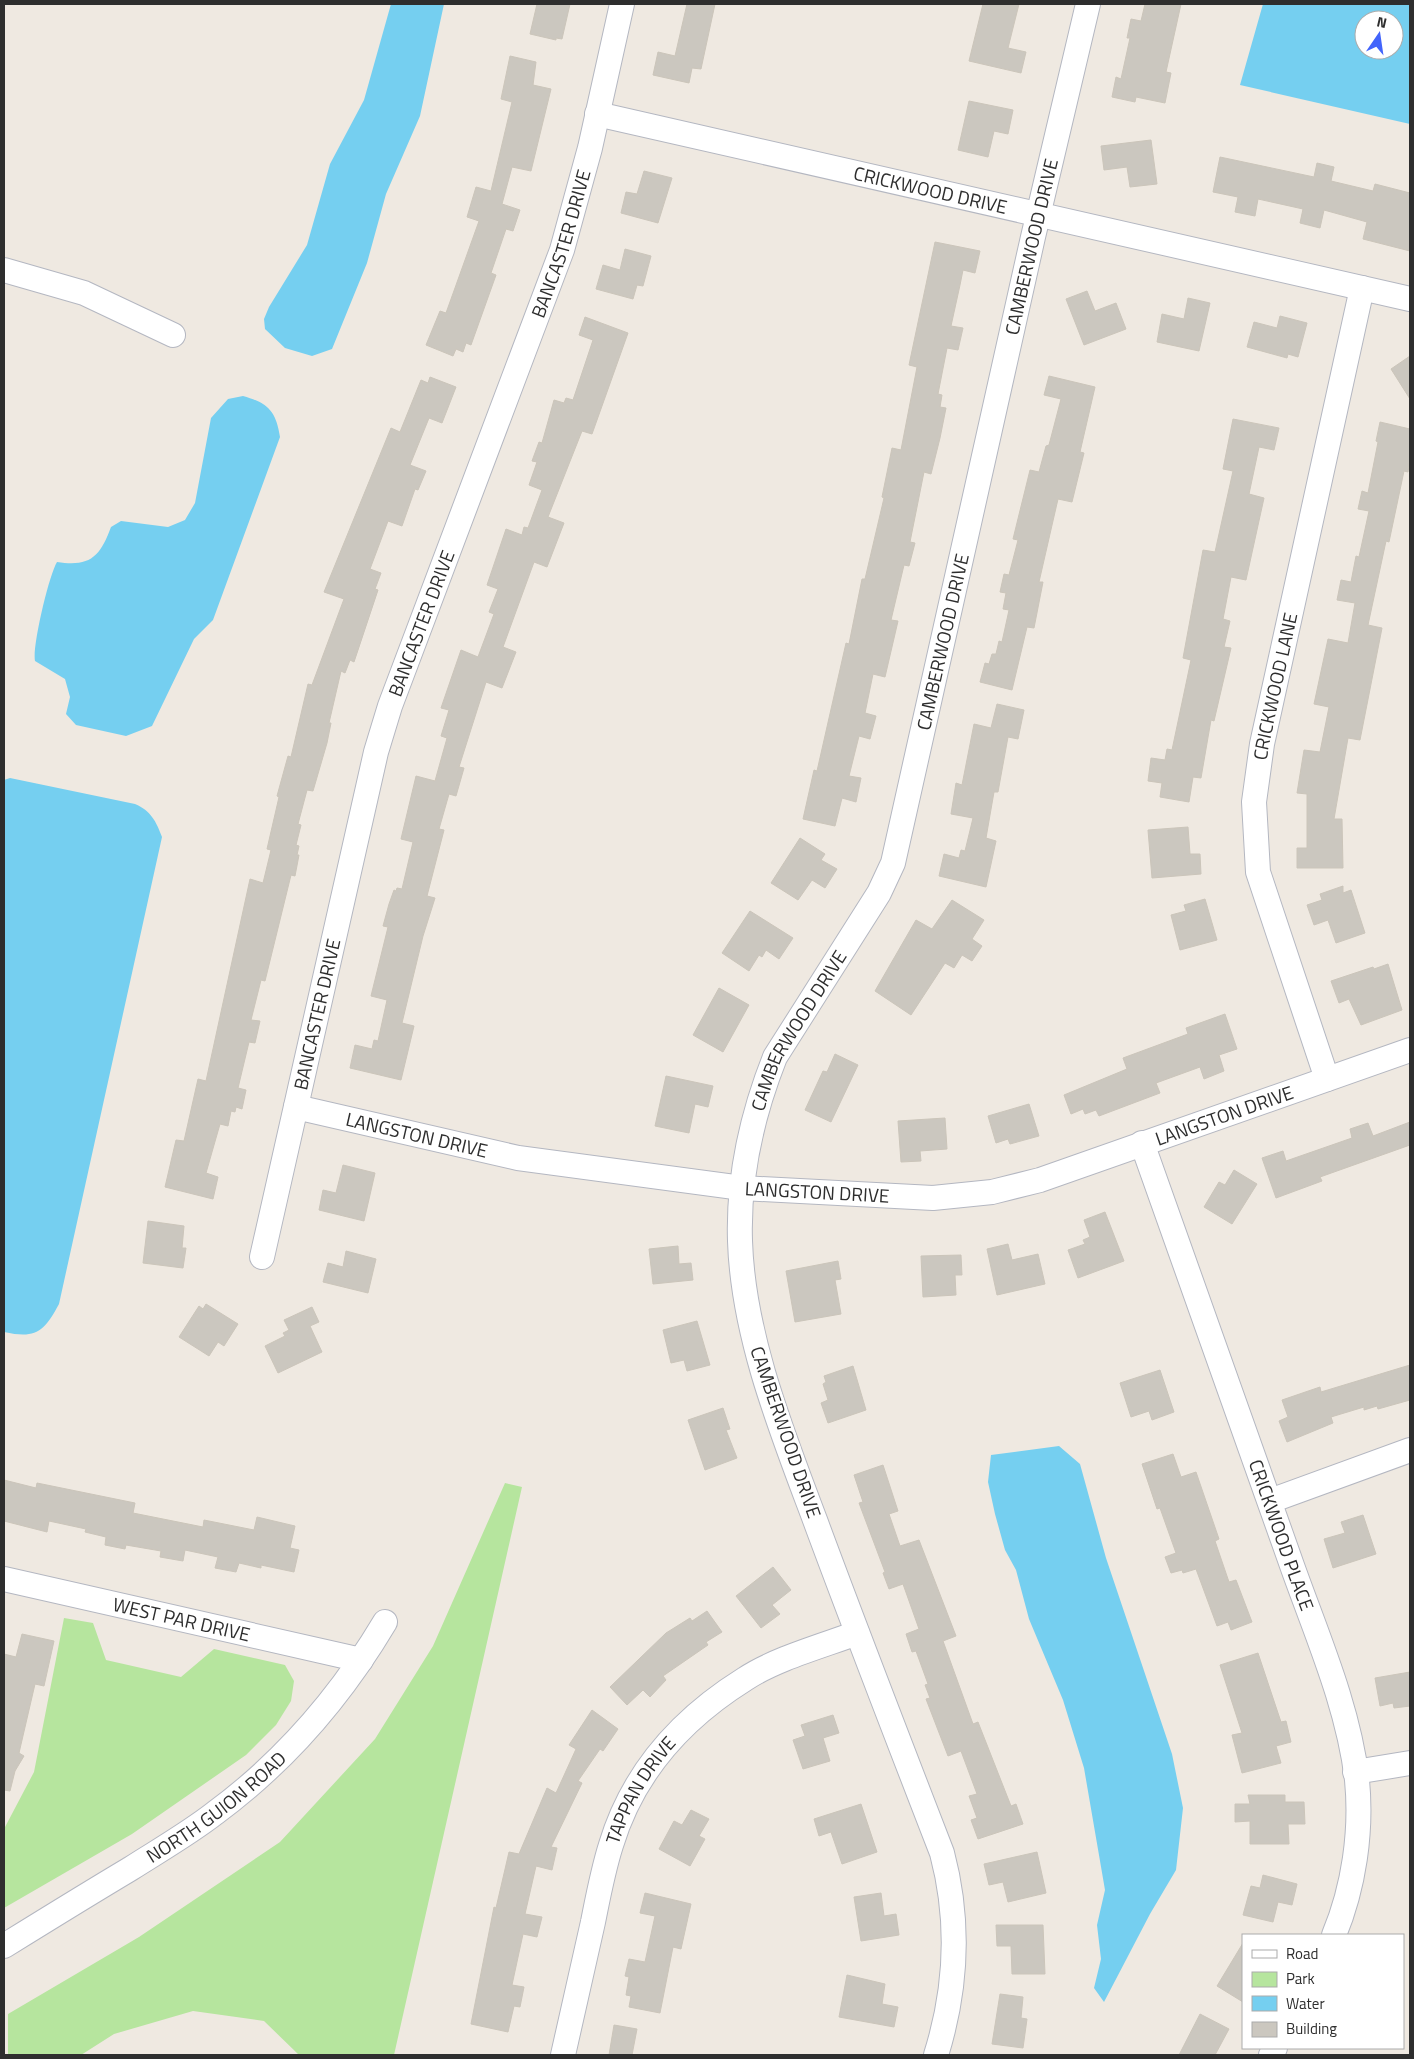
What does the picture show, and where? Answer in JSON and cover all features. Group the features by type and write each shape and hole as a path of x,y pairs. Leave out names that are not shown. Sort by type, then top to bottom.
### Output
{"street":[{"name":"BANCASTER DRIVE","path":"262,1257 364,800 381,734 558,259 583,177 622,4"},
{"name":"CAMBERWOOD DRIVE","path":"936,2055 949,2008 954,1969 952,1901 947,1872 942,1853 796,1468 757,1350 749,1318 741,1260 742,1188 747,1151 775,1057 879,893 893,863 1038,216 1088,4"},
{"name":"CRICKWOOD DRIVE","path":"597,114 1038,216 1410,299"},
{"path":"4,270 84,293 172,335"},
{"name":"CRICKWOOD LANE","path":"1326,1079 1258,872 1254,802 1262,744 1362,288"},
{"name":"LANGSTON DRIVE","path":"296,1107 518,1158 742,1188 913,1198 972,1195 1049,1177 1410,1050"},
{"name":"CRICKWOOD PLACE","path":"1142,1143 1270,1501 1344,1714 1350,1737 1358,1809 1355,1858 1347,1896 1334,1934"},
{"path":"1270,1501 1410,1450"},
{"name":"WEST PAR DRIVE","path":"4,1579 361,1660"},
{"name":"NORTH GUION ROAD","path":"4,1946 215,1814 274,1764 302,1735 361,1660 385,1622"},
{"name":"TAPPAN DRIVE","path":"563,2055 610,1846 628,1802 647,1768 678,1730 729,1688 763,1669 857,1633"},
{"path":"1355,1772 1410,1763"}],"green space":[{"path":"505,1483 522,1487 394,2055 299,2055 264,2021 193,2011 114,2034 81,2055 8,2055 8,2014 139,1937 280,1842 375,1739 433,1646"},
{"path":"64,1618 93,1623 106,1660 181,1677 214,1649 285,1665 294,1681 291,1701 276,1725 246,1755 132,1834 4,1908 4,1829 34,1772"}],"water":[{"path":"391,4 444,4 420,116 386,194 367,263 332,349 312,356 285,348 265,329 264,319 269,307 307,245 330,164 364,100"},
{"path":"1263,4 1410,4 1410,124 1240,85"},
{"path":"243,396 265,405 269,409 276,421 280,437 213,620 194,639 152,726 126,736 76,725 66,714 70,697 65,679 35,661 36,641 42,611 57,562 78,563 92,558 103,546 111,527 121,521 168,527 185,520 195,503 211,418 228,399"},
{"path":"10,778 135,804 152,817 162,837 59,1304 43,1327 32,1334 24,1335 4,1332 4,780"},
{"path":"1059,1446 1080,1464 1106,1558 1172,1754 1183,1808 1176,1870 1150,1914 1104,2002 1094,1988 1101,1959 1097,1925 1105,1890 1084,1768 1063,1700 1029,1619 1016,1570 1005,1550 988,1482 991,1455"}],"building":[{"path":"537,4 570,4 562,39 556,38 556,40 530,34"},
{"path":"687,4 715,4 701,69 692,68 689,83 653,75 658,52 675,56"},
{"path":"983,4 1019,4 1008,48 1026,52 1021,73 969,61"},
{"path":"1145,4 1181,4 1166,72 1171,73 1165,103 1136,97 1135,102 1112,97 1116,77 1121,79 1130,38 1127,38 1131,19 1141,21"},
{"path":"510,56 536,62 533,85 551,89 531,171 512,167 502,204 520,210 513,231 506,229 491,273 496,275 471,345 466,343 463,352 456,349 453,356 426,345 440,311 446,313 479,221 467,217 476,187 491,191 512,102 501,99"},
{"path":"969,101 1013,110 1008,134 994,131 988,157 958,150"},
{"path":"1151,140 1157,184 1130,187 1127,167 1104,170 1101,146"},
{"path":"1220,157 1314,177 1317,163 1334,167 1331,181 1373,191 1375,184 1410,193 1410,251 1363,239 1367,222 1324,210 1320,228 1300,223 1303,209 1258,199 1255,216 1235,212 1238,197 1213,192"},
{"path":"644,171 672,178 658,223 621,213 626,192 637,194"},
{"path":"935,242 980,251 975,273 963,270 951,326 963,328 958,350 947,348 938,394 942,395 940,407 946,408 940,438 931,474 924,472 910,542 915,543 909,566 904,565 891,620 898,621 885,677 873,674 865,713 876,716 870,739 859,736 849,776 861,778 856,802 842,798 835,826 803,819 814,770 817,771 846,643 849,644 862,579 865,579 884,498 882,497 892,448 901,450 917,367 909,365"},
{"path":"625,249 651,256 643,286 637,285 633,299 596,289 603,265 620,270"},
{"path":"1087,291 1095,311 1116,303 1126,329 1084,345 1066,299"},
{"path":"1188,298 1210,303 1199,351 1157,342 1162,314 1184,319"},
{"path":"1280,316 1307,323 1298,357 1288,354 1287,358 1247,347 1254,322 1277,328"},
{"path":"585,317 628,333 592,434 582,431 548,517 564,523 547,567 534,562 503,647 516,652 502,688 486,682 459,767 464,768 456,796 449,794 439,829 444,830 427,896 435,898 423,936 402,1023 414,1026 401,1080 350,1068 355,1045 372,1049 374,1040 378,1041 387,1000 371,996 388,927 383,926 389,904 394,890 396,891 397,888 402,889 413,842 401,839 416,776 435,781 447,738 441,736 449,710 441,708 461,650 478,657 494,614 489,612 498,589 487,585 506,529 522,535 524,527 528,528 542,490 529,485 537,462 532,461 539,442 542,443 554,400 564,403 566,398 573,400 593,340 579,335"},
{"path":"1410,356 1410,399 1391,369"},
{"path":"1049,376 1095,387 1080,452 1084,453 1072,502 1058,499 1039,582 1043,582 1034,628 1027,627 1012,690 980,682 985,663 989,664 992,654 996,654 999,641 1002,642 1009,610 1003,609 1006,593 1000,592 1004,574 1009,575 1018,540 1013,539 1030,470 1039,472 1046,446 1049,445 1061,399 1044,395"},
{"path":"430,377 456,387 442,423 429,418 410,465 426,471 418,490 415,489 402,526 388,521 370,569 381,573 375,589 378,590 354,662 350,660 345,673 341,671 329,723 331,723 327,743 313,791 307,790 298,824 301,825 296,845 299,846 297,855 299,855 295,876 291,875 265,981 261,980 251,1020 260,1021 255,1043 249,1042 238,1088 246,1090 242,1109 236,1107 235,1112 231,1111 228,1126 220,1124 206,1173 218,1177 213,1199 165,1187 176,1140 184,1141 198,1079 206,1081 250,879 263,883 271,850 267,849 279,797 277,796 288,756 291,757 308,684 312,685 344,599 324,592 391,428 400,432 421,380 428,383"},
{"path":"1233,419 1279,428 1274,450 1259,447 1249,494 1264,498 1246,580 1231,577 1223,619 1230,621 1224,647 1231,648 1214,721 1211,720 1201,778 1193,777 1189,802 1160,797 1162,783 1148,781 1151,758 1165,760 1167,749 1172,750 1191,660 1183,658 1203,550 1215,552 1233,471 1223,469"},
{"path":"1380,422 1410,429 1410,460 1408,472 1404,471 1389,542 1386,541 1368,625 1382,628 1360,740 1348,738 1334,819 1342,819 1343,868 1297,868 1297,848 1307,848 1307,794 1297,793 1304,750 1320,752 1329,707 1314,704 1328,639 1348,643 1355,603 1337,600 1341,580 1351,582 1356,556 1359,557 1369,511 1358,509 1362,491 1368,493"},
{"path":"997,704 1024,710 1018,739 1008,737 998,792 994,792 986,838 996,841 986,887 939,876 944,854 959,858 961,850 965,851 973,818 951,814 956,783 962,785 974,724 991,728"},
{"path":"1188,827 1190,854 1200,854 1201,874 1152,878 1148,830"},
{"path":"800,838 825,854 821,860 837,869 825,888 812,880 798,900 771,883"},
{"path":"1343,886 1343,893 1351,890 1365,933 1336,943 1328,920 1314,925 1307,905 1322,900 1320,894"},
{"path":"1205,899 1217,940 1180,950 1171,915 1186,911 1184,905"},
{"path":"952,900 984,920 972,939 982,946 972,961 962,955 954,968 945,963 911,1015 875,991 916,920 932,929"},
{"path":"750,911 793,938 779,959 766,950 762,957 759,955 749,971 722,953"},
{"path":"1388,964 1402,1010 1361,1025 1349,999 1339,1003 1331,981"},
{"path":"719,988 749,1005 723,1052 693,1035"},
{"path":"1225,1014 1237,1049 1219,1055 1224,1071 1204,1079 1200,1067 1156,1083 1160,1093 1099,1116 1096,1110 1085,1114 1083,1109 1071,1114 1064,1095 1127,1069 1123,1058 1188,1034 1186,1028"},
{"path":"835,1054 858,1065 831,1122 805,1110 823,1071 827,1072"},
{"path":"666,1076 713,1086 708,1107 695,1104 689,1133 655,1126"},
{"path":"1029,1104 1039,1136 1010,1144 1008,1139 996,1143 988,1116"},
{"path":"945,1118 947,1149 920,1151 921,1161 901,1162 898,1121"},
{"path":"1410,1122 1410,1145 1320,1177 1322,1181 1276,1198 1262,1158 1283,1151 1286,1161 1352,1138 1350,1129 1368,1123 1373,1136"},
{"path":"343,1165 375,1173 364,1221 319,1210 323,1190 336,1193"},
{"path":"1234,1170 1257,1184 1232,1224 1204,1207 1219,1182 1225,1185"},
{"path":"1105,1212 1124,1261 1078,1278 1068,1250 1085,1244 1083,1240 1090,1237 1084,1220"},
{"path":"148,1221 184,1226 182,1248 186,1248 183,1268 143,1263"},
{"path":"1008,1244 1012,1260 1038,1254 1045,1284 997,1295 987,1249"},
{"path":"678,1246 679,1264 691,1263 693,1280 653,1284 649,1249"},
{"path":"346,1251 376,1259 368,1293 323,1282 328,1263 343,1267"},
{"path":"961,1255 962,1275 955,1275 956,1295 923,1297 921,1256"},
{"path":"838,1261 841,1279 835,1280 841,1314 795,1322 786,1271"},
{"path":"206,1304 238,1324 224,1346 218,1342 209,1356 179,1337 199,1306 203,1309"},
{"path":"312,1307 319,1322 310,1326 322,1352 278,1373 265,1346 285,1336 283,1333 289,1330 284,1320"},
{"path":"697,1321 710,1365 687,1371 684,1360 671,1363 663,1330"},
{"path":"1410,1365 1410,1400 1378,1409 1377,1406 1364,1410 1364,1407 1331,1417 1333,1423 1287,1442 1279,1421 1288,1417 1282,1400 1320,1387 1321,1392"},
{"path":"853,1366 866,1410 828,1423 821,1403 828,1400 823,1384 826,1382 824,1376"},
{"path":"1160,1370 1174,1412 1152,1420 1149,1411 1131,1417 1120,1383"},
{"path":"723,1408 730,1429 726,1430 737,1458 705,1470 688,1420"},
{"path":"1173,1454 1181,1477 1196,1472 1219,1539 1215,1541 1229,1582 1236,1580 1252,1622 1231,1630 1228,1622 1217,1626 1196,1569 1183,1573 1182,1570 1171,1573 1165,1557 1176,1553 1160,1508 1157,1509 1142,1464"},
{"path":"883,1465 898,1511 889,1514 900,1546 919,1540 956,1636 943,1641 973,1724 978,1722 1011,1806 1016,1804 1023,1824 978,1839 971,1820 977,1818 969,1796 977,1794 961,1751 948,1756 926,1699 930,1698 925,1685 928,1684 916,1651 912,1652 906,1634 919,1629 903,1584 889,1589 883,1573 885,1572 859,1503 863,1502 854,1475"},
{"path":"4,1480 36,1488 37,1483 135,1503 133,1513 203,1527 204,1520 254,1530 257,1517 295,1526 290,1548 299,1550 294,1572 261,1565 261,1568 239,1563 236,1572 215,1568 218,1557 185,1550 183,1561 160,1557 161,1551 126,1545 125,1549 105,1545 106,1537 85,1532 86,1529 49,1521 47,1532 4,1521"},
{"path":"1363,1515 1376,1554 1333,1568 1324,1539 1345,1533 1341,1522"},
{"path":"773,1567 791,1590 772,1605 780,1614 761,1628 736,1596"},
{"path":"707,1611 722,1632 706,1642 708,1645 663,1676 666,1680 650,1697 643,1690 627,1705 610,1687 666,1633 690,1618 692,1621"},
{"path":"22,1634 54,1641 44,1686 35,1684 19,1753 24,1756 15,1771 10,1791 4,1790 4,1654 16,1657"},
{"path":"1258,1653 1281,1722 1286,1721 1291,1742 1276,1746 1281,1763 1242,1773 1232,1735 1242,1733 1220,1665"},
{"path":"1410,1672 1410,1706 1394,1708 1393,1703 1380,1706 1375,1678"},
{"path":"592,1710 618,1729 603,1751 600,1749 578,1781 582,1783 551,1847 557,1848 552,1870 536,1866 525,1914 542,1917 537,1937 523,1934 512,1985 524,1987 520,2007 514,2006 508,2032 471,2024 494,1907 496,1908 509,1852 519,1854 547,1788 556,1793 576,1749 569,1745"},
{"path":"833,1715 839,1733 823,1738 830,1761 803,1769 793,1740 805,1736 801,1725"},
{"path":"1248,1795 1285,1795 1285,1802 1304,1802 1305,1824 1288,1824 1289,1844 1250,1844 1250,1821 1235,1822 1235,1804 1250,1804"},
{"path":"861,1804 877,1852 842,1864 831,1832 819,1836 814,1819"},
{"path":"691,1810 709,1819 699,1836 705,1839 690,1866 659,1849 674,1821 682,1825"},
{"path":"1037,1852 1046,1893 1008,1902 1003,1882 989,1885 984,1864"},
{"path":"1263,1875 1297,1884 1292,1905 1278,1902 1273,1922 1243,1915 1251,1886 1260,1888"},
{"path":"645,1893 691,1904 681,1949 673,1947 660,2013 629,2007 631,1996 626,1995 629,1977 625,1976 629,1959 645,1962 655,1916 640,1913"},
{"path":"881,1893 884,1916 896,1914 899,1935 861,1941 854,1897"},
{"path":"996,1925 1043,1925 1045,1974 1012,1974 1011,1946 997,1946"},
{"path":"1242,1945 1242,2001 1217,1986"},
{"path":"847,1975 885,1984 882,2004 898,2007 894,2027 839,2017"},
{"path":"1000,1994 1023,1997 1021,2018 1027,2019 1023,2048 992,2044"},
{"path":"1200,2014 1229,2029 1215,2055 1179,2055"},
{"path":"614,2025 637,2029 632,2055 609,2055"}]}
